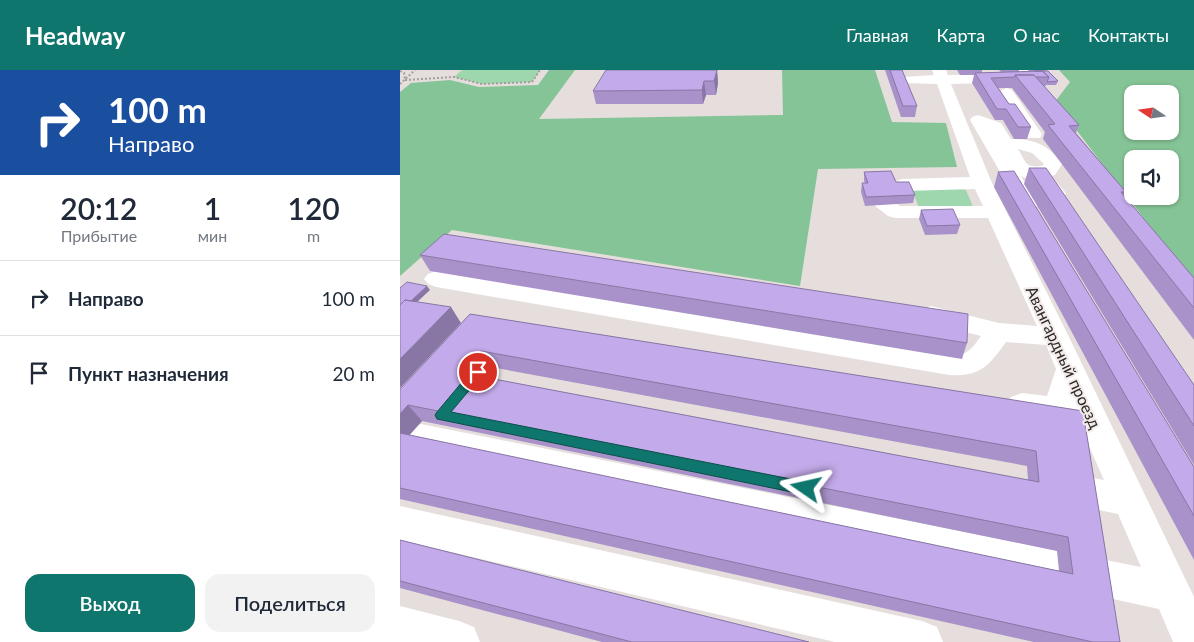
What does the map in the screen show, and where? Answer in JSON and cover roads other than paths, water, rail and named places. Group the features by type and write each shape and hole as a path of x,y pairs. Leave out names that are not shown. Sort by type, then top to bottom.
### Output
{"street":[{"path":"908,80 948,76 1028,78 1021,70"},
{"name":"Авангардный проезд","path":"948,76 970,109 982,183 1056,337 1194,641"},
{"path":"1007,93 1034,133 1037,140 1030,145"},
{"path":"970,109 994,127 1022,169 1045,180 1070,214"},
{"path":"970,109 1041,226"},
{"path":"1006,144 1030,145 1040,148 1049,157 1053,164 1048,171 1031,173"},
{"path":"982,183 902,185 884,191 880,202 895,212 996,212"},
{"path":"436,279 949,365 966,366 982,355 999,332"},
{"path":"914,313 953,319 999,332 1056,337"},
{"path":"1070,369 1055,451 1072,525"},
{"path":"998,402 1055,451 1130,501"},
{"path":"1082,606 1074,542 420,411 410,435 1171,592"},
{"path":"400,524 922,642"},
{"path":"400,626 459,642"}]}
